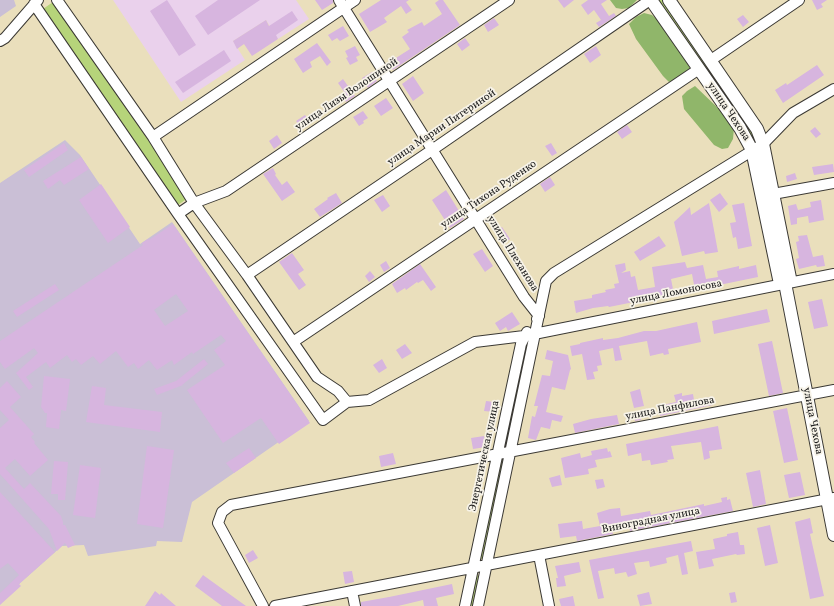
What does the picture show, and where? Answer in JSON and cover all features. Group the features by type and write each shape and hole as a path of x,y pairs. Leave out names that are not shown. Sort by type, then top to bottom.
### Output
{"main road":[{"name":"улица Чехова","path":"650,0 746,137 752,150 779,279 785,283 807,395 831,499 834,535"},
{"name":"улица Чехова","path":"669,0 757,129 763,144 790,278 785,283"}],"street":[{"path":"0,41 5,38 36,2 178,214 323,420 347,402 338,391 317,377 248,274 194,203 153,137 57,0"},
{"path":"153,137 342,4 355,0"},
{"name":"улица Лизы Волошиной","path":"178,214 194,203 226,191 509,0"},
{"name":"улица Марии Питериной","path":"248,274 650,0"},
{"path":"710,60 799,0"},
{"name":"улица Плеханова","path":"342,4 524,297 539,316"},
{"name":"улица Тихона Руденко","path":"293,342 699,69"},
{"path":"763,144 793,113 834,88"},
{"name":"Энергетическая улица","path":"478,606 546,281 554,273 763,144"},
{"path":"773,194 834,183"},
{"name":"улица Ломоносова","path":"347,402 369,400 475,342 524,336 834,274"},
{"name":"Энергетическая улица","path":"465,606 520,344 539,316"},
{"name":"улица Панфилова","path":"262,606 218,523 222,512 231,505 834,390"},
{"name":"Виноградная улица","path":"275,606 831,499"},
{"path":"539,556 549,606"},
{"path":"352,591 355,606"}],"shaded area":[{"path":"0,0 14,0 16,6 0,17"},
{"path":"113,0 296,0 309,19 278,39 266,20 233,41 245,60 181,102"},
{"path":"65,140 80,155 140,244 172,222 309,421 192,502 182,542 157,541 156,546 88,556 84,545 62,546 0,601 0,183"}],"green space":[{"path":"610,0 637,0 629,8 622,9 616,8"},
{"path":"656,0 664,0 750,123 756,141 754,142"},
{"path":"53,2 188,198 178,205 43,9"},
{"path":"644,13 652,15 661,23 673,38 690,68 687,77 669,82 636,39 629,24 636,17"},
{"path":"695,86 719,109 734,128 733,139 728,148 722,149 714,145 684,109 682,96"},
{"path":"524,345 530,346 509,445 503,444"},
{"path":"500,460 505,461 485,560 479,558"},
{"path":"475,575 481,576 474,606 468,606"}],"building":[{"path":"167,0 196,45 179,56 150,11"},
{"path":"218,0 260,0 208,35 195,16"},
{"path":"315,0 333,0 333,3 322,10"},
{"path":"381,0 409,0 406,2 412,10 406,14 401,6 384,18 387,22 370,32 359,14"},
{"path":"439,0 443,0 460,25 393,70 388,63 410,49 402,37 409,32 407,30 422,22 424,26 442,14 435,3"},
{"path":"558,0 574,0 564,8"},
{"path":"588,0 607,0 601,4 609,16 614,13 616,16 599,27 596,23 601,20 594,10 588,15 581,5"},
{"path":"812,0 827,0 821,4 823,7 817,10"},
{"path":"292,11 298,20 276,35 278,39 252,56 244,44 237,49 233,41 266,20 269,26"},
{"path":"743,15 749,22 743,27 737,19"},
{"path":"494,18 499,25 488,32 484,25"},
{"path":"343,26 349,36 340,41 337,38 332,41 328,35"},
{"path":"465,38 470,45 462,51 457,44"},
{"path":"317,43 331,62 327,66 320,56 310,62 312,67 303,73 294,59"},
{"path":"355,46 360,55 356,57 358,61 350,65 346,58 348,57 345,51"},
{"path":"596,46 601,55 590,63 584,54"},
{"path":"224,50 231,61 183,93 175,82"},
{"path":"817,65 824,75 783,103 775,90 786,83 787,85"},
{"path":"372,72 377,81 368,88 362,78"},
{"path":"413,76 424,93 413,101 402,84"},
{"path":"343,79 355,96 346,102 341,95 345,93 338,83"},
{"path":"386,98 393,108 381,116 374,106"},
{"path":"363,111 368,118 359,126 353,117"},
{"path":"305,115 311,123 302,129 296,121"},
{"path":"627,125 632,132 622,139 617,132"},
{"path":"815,127 821,134 816,138 810,131"},
{"path":"277,135 282,143 274,149 269,141"},
{"path":"64,143 68,150 29,177 24,170"},
{"path":"551,143 557,153 552,156 545,146"},
{"path":"81,157 89,169 64,185 60,180 48,189 43,181"},
{"path":"833,164 834,172 814,175 812,167"},
{"path":"273,168 276,174 275,175 282,185 287,181 295,192 282,201 263,174"},
{"path":"795,173 797,179 787,182 786,176"},
{"path":"550,177 555,185 545,192 540,184"},
{"path":"101,184 130,227 108,243 79,200"},
{"path":"446,190 464,219 450,228 432,200"},
{"path":"336,193 342,203 320,217 314,209 328,199 327,198"},
{"path":"720,193 728,204 719,212 710,200"},
{"path":"383,195 390,206 382,212 374,200"},
{"path":"821,200 824,220 809,223 808,216 797,218 797,224 791,225 788,206 796,204 798,210 811,207 810,202"},
{"path":"709,203 718,252 705,254 704,251 682,256 674,222 690,207 691,215"},
{"path":"744,203 752,246 738,249 736,237 733,238 730,223 736,222 732,205"},
{"path":"173,224 310,423 279,444 261,418 223,443 187,390 225,365 214,350 226,341 221,335 193,354 192,352 174,365 172,360 157,370 149,360 138,369 134,363 128,367 116,351 100,364 93,356 81,365 76,359 72,362 67,355 50,368 46,362 26,377 33,387 29,390 16,373 38,353 34,348 5,369 0,362 0,341 143,245 142,243 148,239 149,240","holes":["176,294 188,311 165,326 154,310"]},
{"path":"502,227 510,239 503,244 495,232"},
{"path":"807,235 813,257 823,255 825,266 817,267 816,265 799,269 796,259 799,258 796,242 799,241 798,236"},
{"path":"659,236 666,246 640,261 634,252"},
{"path":"482,249 493,266 485,272 473,254"},
{"path":"292,253 304,270 298,274 306,285 299,290 279,262"},
{"path":"386,261 390,268 384,272 380,265"},
{"path":"685,262 687,268 703,265 706,279 718,277 717,271 739,266 739,269 756,265 758,277 695,290 692,274 671,279 674,294 609,307 593,308 576,313 574,301 592,298 592,295 606,292 605,290 615,288 614,284 619,283 615,265 625,263 626,270 621,273 630,271 631,277 635,276 638,290 655,287 652,267"},
{"path":"420,264 436,287 431,291 423,280 418,283 417,282 406,290 405,288 397,293 392,284"},
{"path":"370,271 375,277 369,282 365,276"},
{"path":"55,284 59,290 17,317 13,311"},
{"path":"822,299 828,326 814,329 808,302"},
{"path":"767,309 770,322 714,334 712,321"},
{"path":"512,312 520,324 508,331 506,327 500,331 495,323"},
{"path":"697,322 701,342 668,349 669,354 664,355 663,353 650,356 647,341 619,346 622,360 615,361 613,348 599,351 602,365 597,366 598,371 593,372 595,379 587,380 582,354 572,356 570,346 580,343 603,338 603,340 618,338 644,331 656,331"},
{"path":"772,341 783,393 769,396 758,344"},
{"path":"405,344 412,353 402,359 396,350"},
{"path":"547,350 568,355 571,369 565,390 552,387 546,412 563,416 561,422 552,420 550,429 541,427 536,440 528,438 532,416 535,417 538,406 534,406 542,375 550,376 553,361 545,359"},
{"path":"204,359 208,364 183,385 157,395 154,389 176,381"},
{"path":"382,359 387,368 379,373 373,365"},
{"path":"44,376 70,379 66,411 61,410 59,429 46,427 47,413 45,413 41,407"},
{"path":"7,381 21,397 10,407 34,434 31,437 35,442 34,443 48,460 30,476 15,459 5,468 24,489 30,483 61,516 63,525 65,525 75,545 68,548 65,543 57,551 49,529 0,474 0,428 9,420 0,410 0,388"},
{"path":"92,386 106,388 104,405 162,412 160,432 86,422"},
{"path":"640,389 644,406 634,408 630,392"},
{"path":"682,393 682,396 693,394 694,400 712,397 713,405 660,416 658,406 676,402 674,395"},
{"path":"486,401 495,402 494,412 484,411"},
{"path":"787,408 798,460 784,463 773,411"},
{"path":"639,412 641,420 635,421 634,413"},
{"path":"617,415 619,424 575,433 573,424 591,419"},
{"path":"718,426 722,449 709,451 710,458 704,460 701,442 671,446 674,459 667,460 668,462 651,465 650,460 642,461 641,453 628,456 626,444"},
{"path":"484,436 486,447 473,449 471,438"},
{"path":"147,446 174,450 163,528 137,524"},
{"path":"249,448 256,458 234,473 226,463"},
{"path":"607,448 612,457 595,460 597,467 588,469 589,474 565,478 561,458 580,453 581,458 592,455 591,451"},
{"path":"393,453 396,464 381,467 379,456"},
{"path":"54,461 68,462 65,500 58,500 58,494 51,494"},
{"path":"80,465 101,468 95,518 73,515"},
{"path":"760,470 766,504 753,507 746,473"},
{"path":"800,472 805,495 789,498 784,475"},
{"path":"560,475 562,485 552,487 549,478"},
{"path":"603,479 605,487 597,489 595,480"},
{"path":"0,492 55,552 19,584 21,586 0,605 0,593 19,575 8,563 0,569"},
{"path":"727,497 727,500 730,499 733,511 630,531 629,524 611,527 613,534 577,541 576,536 560,538 558,524 582,521 583,529 600,526 597,513 610,509 620,508 621,516 650,511 651,515 704,504 704,506 722,502 721,498"},
{"path":"810,518 813,533 810,534 824,596 810,599 795,522"},
{"path":"770,525 778,563 765,566 757,528"},
{"path":"738,532 740,545 744,545 745,554 736,554 712,559 714,566 699,569 696,552 715,549 713,539"},
{"path":"691,541 693,551 684,553 688,574 682,575 678,555 666,558 667,563 650,567 649,561 634,563 637,574 628,577 626,572 615,574 614,568 598,571 604,598 598,599 589,560"},
{"path":"253,550 258,558 249,563 245,555"},
{"path":"579,562 581,572 564,576 566,586 557,587 556,578 558,578 555,566"},
{"path":"352,571 354,582 345,584 343,572"},
{"path":"203,575 246,606 222,606 195,586"},
{"path":"452,584 454,594 436,598 438,606 424,606 423,600 398,606 361,606 361,602"},
{"path":"155,591 160,595 161,593 176,606 145,606"},
{"path":"649,592 652,604 640,606 637,595"},
{"path":"735,592 737,602 731,603 729,593"},
{"path":"573,596 575,606 561,606 559,599"}]}
